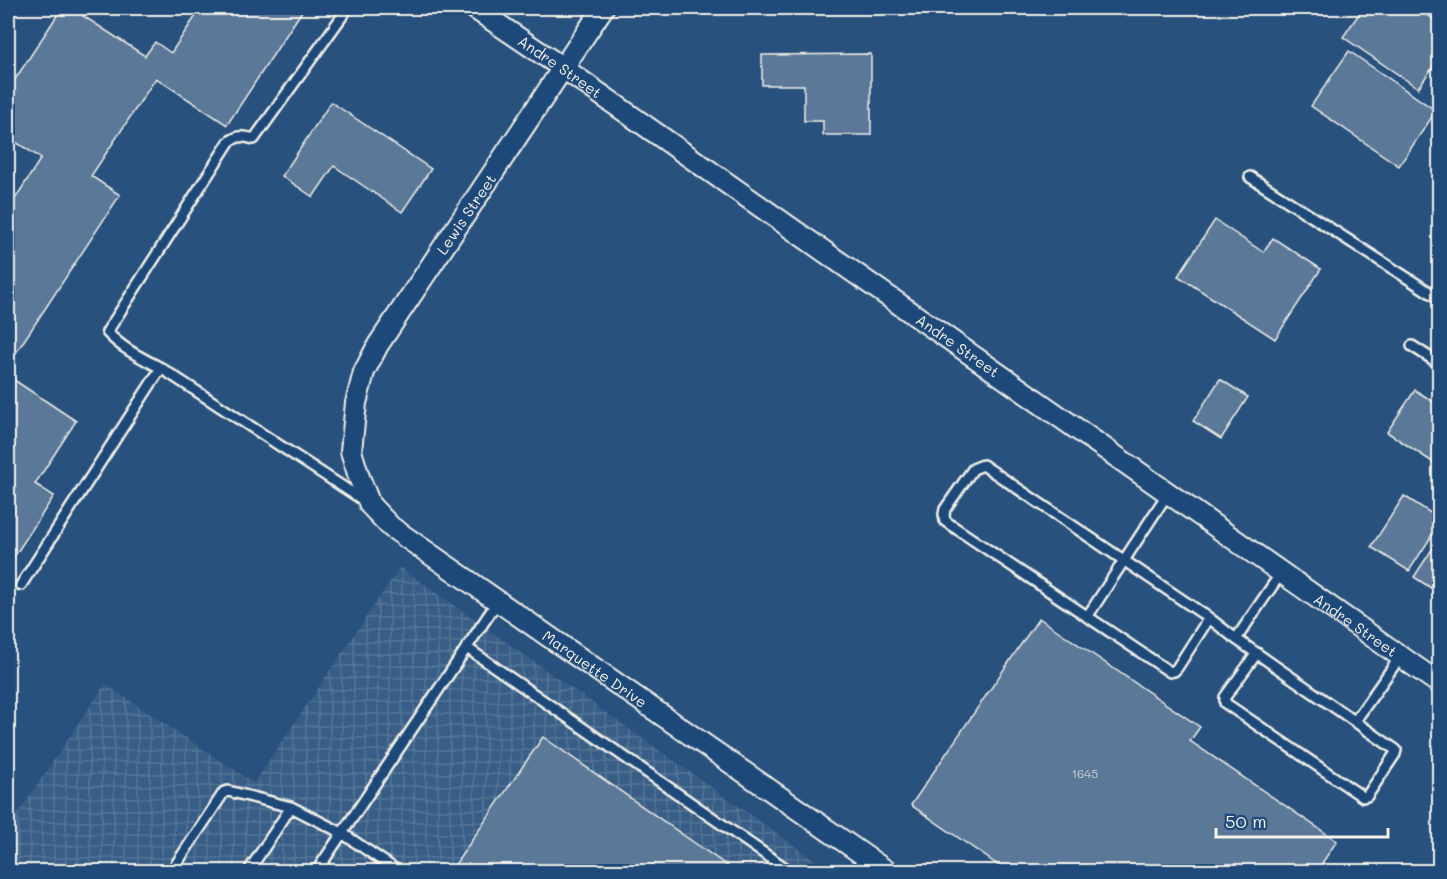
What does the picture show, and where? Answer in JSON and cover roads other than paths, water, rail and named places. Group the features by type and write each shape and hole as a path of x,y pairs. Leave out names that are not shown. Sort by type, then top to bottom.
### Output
{"street":[{"name":"Andre Street","path":"474,8 564,68 1440,684"},
{"name":"Lewis Street","path":"353,430 356,403 364,372 378,345 603,8"},
{"name":"Marquette Drive","path":"353,430 351,451 358,477 370,505 391,527 888,872"}],"lane":[{"path":"348,8 254,139 244,136 235,137 229,142 107,332 115,341 130,351 161,368 370,505"},
{"path":"1250,177 1440,299"},
{"path":"1412,346 1440,364"},
{"path":"21,585 161,368"},
{"path":"1209,618 1177,668 1174,672 1170,672 945,521 945,509 973,469 983,465 1209,618 1396,750 1367,796 1363,797 1225,703 1225,698 1257,653"},
{"path":"1087,617 1168,493"},
{"path":"1236,639 1281,573"},
{"path":"316,872 498,601"},
{"path":"467,648 791,872"},
{"path":"1355,721 1400,657"},
{"path":"171,872 224,792 231,791 291,807 342,833 399,872"},
{"path":"248,872 291,807"}]}
